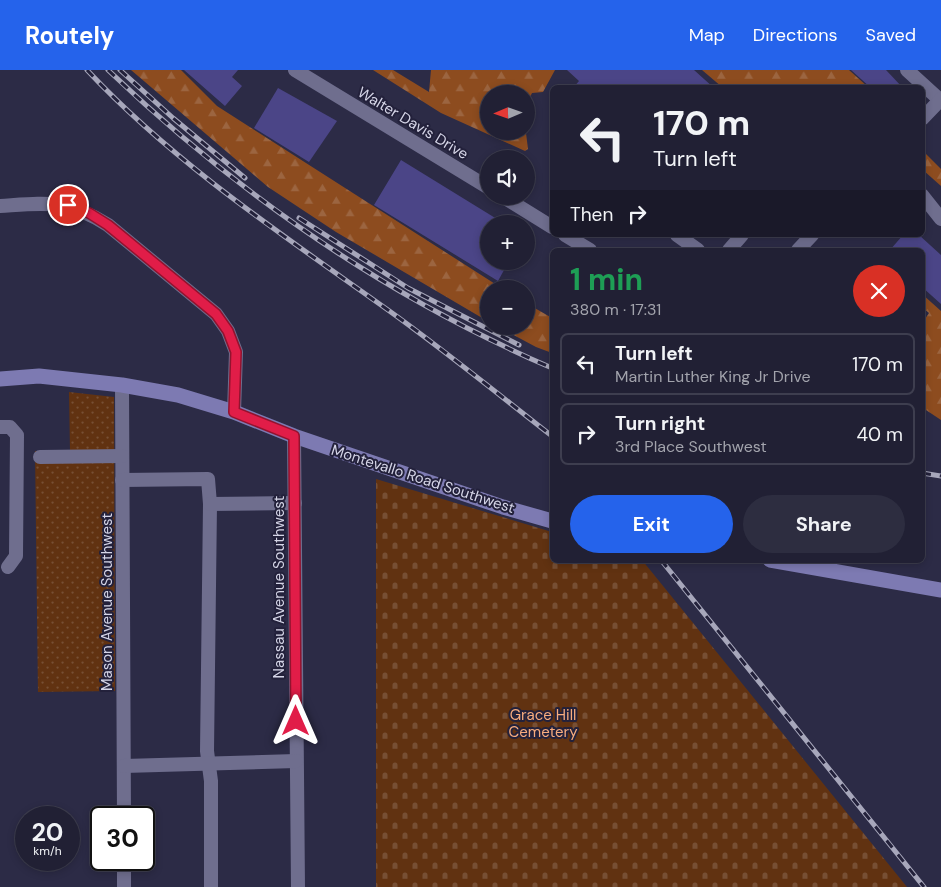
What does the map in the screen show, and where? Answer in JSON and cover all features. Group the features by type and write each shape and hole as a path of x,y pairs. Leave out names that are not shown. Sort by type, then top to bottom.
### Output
{"main road":[{"name":"Montevallo Road Southwest","path":"0,378 39,376 122,385 178,394 234,412 294,436 503,507 550,520"},
{"path":"787,563 941,590"}],"street":[{"name":"Walter Davis Drive","path":"295,70 480,183"},
{"path":"912,72 940,100 925,116"},
{"path":"925,199 941,219"},
{"path":"0,206 68,205 89,213 108,225 216,314 228,331 236,352 234,412"},
{"path":"517,205 550,226"},
{"path":"568,237 587,248"},
{"path":"680,237 695,248"},
{"path":"731,248 740,237"},
{"name":"Mason Avenue Southwest","path":"122,385 124,806"},
{"path":"0,427 10,427 17,435 16,556 8,567"},
{"name":"Nassau Avenue Southwest","path":"294,436 298,887"},
{"path":"40,458 122,456"},
{"path":"122,480 208,479 210,504 208,763 211,781 211,887"},
{"path":"210,504 295,503"},
{"path":"124,766 296,761"},
{"path":"124,871 124,887"}],"green space":[{"path":"131,70 181,70 217,106 489,280 480,280 480,317 336,232 268,187"},
{"path":"373,70 393,70 429,92 431,70 555,70 543,92 535,93 535,85 480,85 480,131 441,113"},
{"path":"702,70 849,70 866,85 720,85"},
{"path":"501,140 527,140 528,149 523,150"},
{"path":"925,153 941,169 941,186 925,172"},
{"path":"925,297 941,311 941,420 925,409 925,319 929,313 925,310"},
{"path":"535,308 550,317 550,352 514,335 535,335"},
{"path":"69,392 114,397 115,691 38,692 35,451 70,451"},
{"name":"Grace Hill Cemetery","path":"376,479 550,531 550,563 644,563 907,887 376,887"}],"building":[{"path":"184,70 238,70 232,77 242,86 225,106"},
{"path":"567,70 694,70 711,85 576,85 579,81"},
{"path":"851,70 886,70 900,85 868,85"},
{"path":"278,88 337,121 309,162 254,128"},
{"path":"401,160 490,215 480,215 480,270 374,205"},
{"path":"901,237 921,237 941,255 941,304 925,290 925,248 892,248"},
{"path":"480,270 504,270 499,280"}],"railway":[{"path":"87,70 156,136 231,197 430,341 550,434"},
{"path":"108,70 209,159 317,239 431,309 491,340 550,367"},
{"path":"120,70 173,118 245,178"},
{"path":"299,218 408,288 519,345"},
{"path":"925,473 941,476"},
{"path":"663,563 924,887"}],"route":[{"path":"68,205 89,213 108,225 216,314 228,331 236,352 234,412 294,436 296,721"}]}
